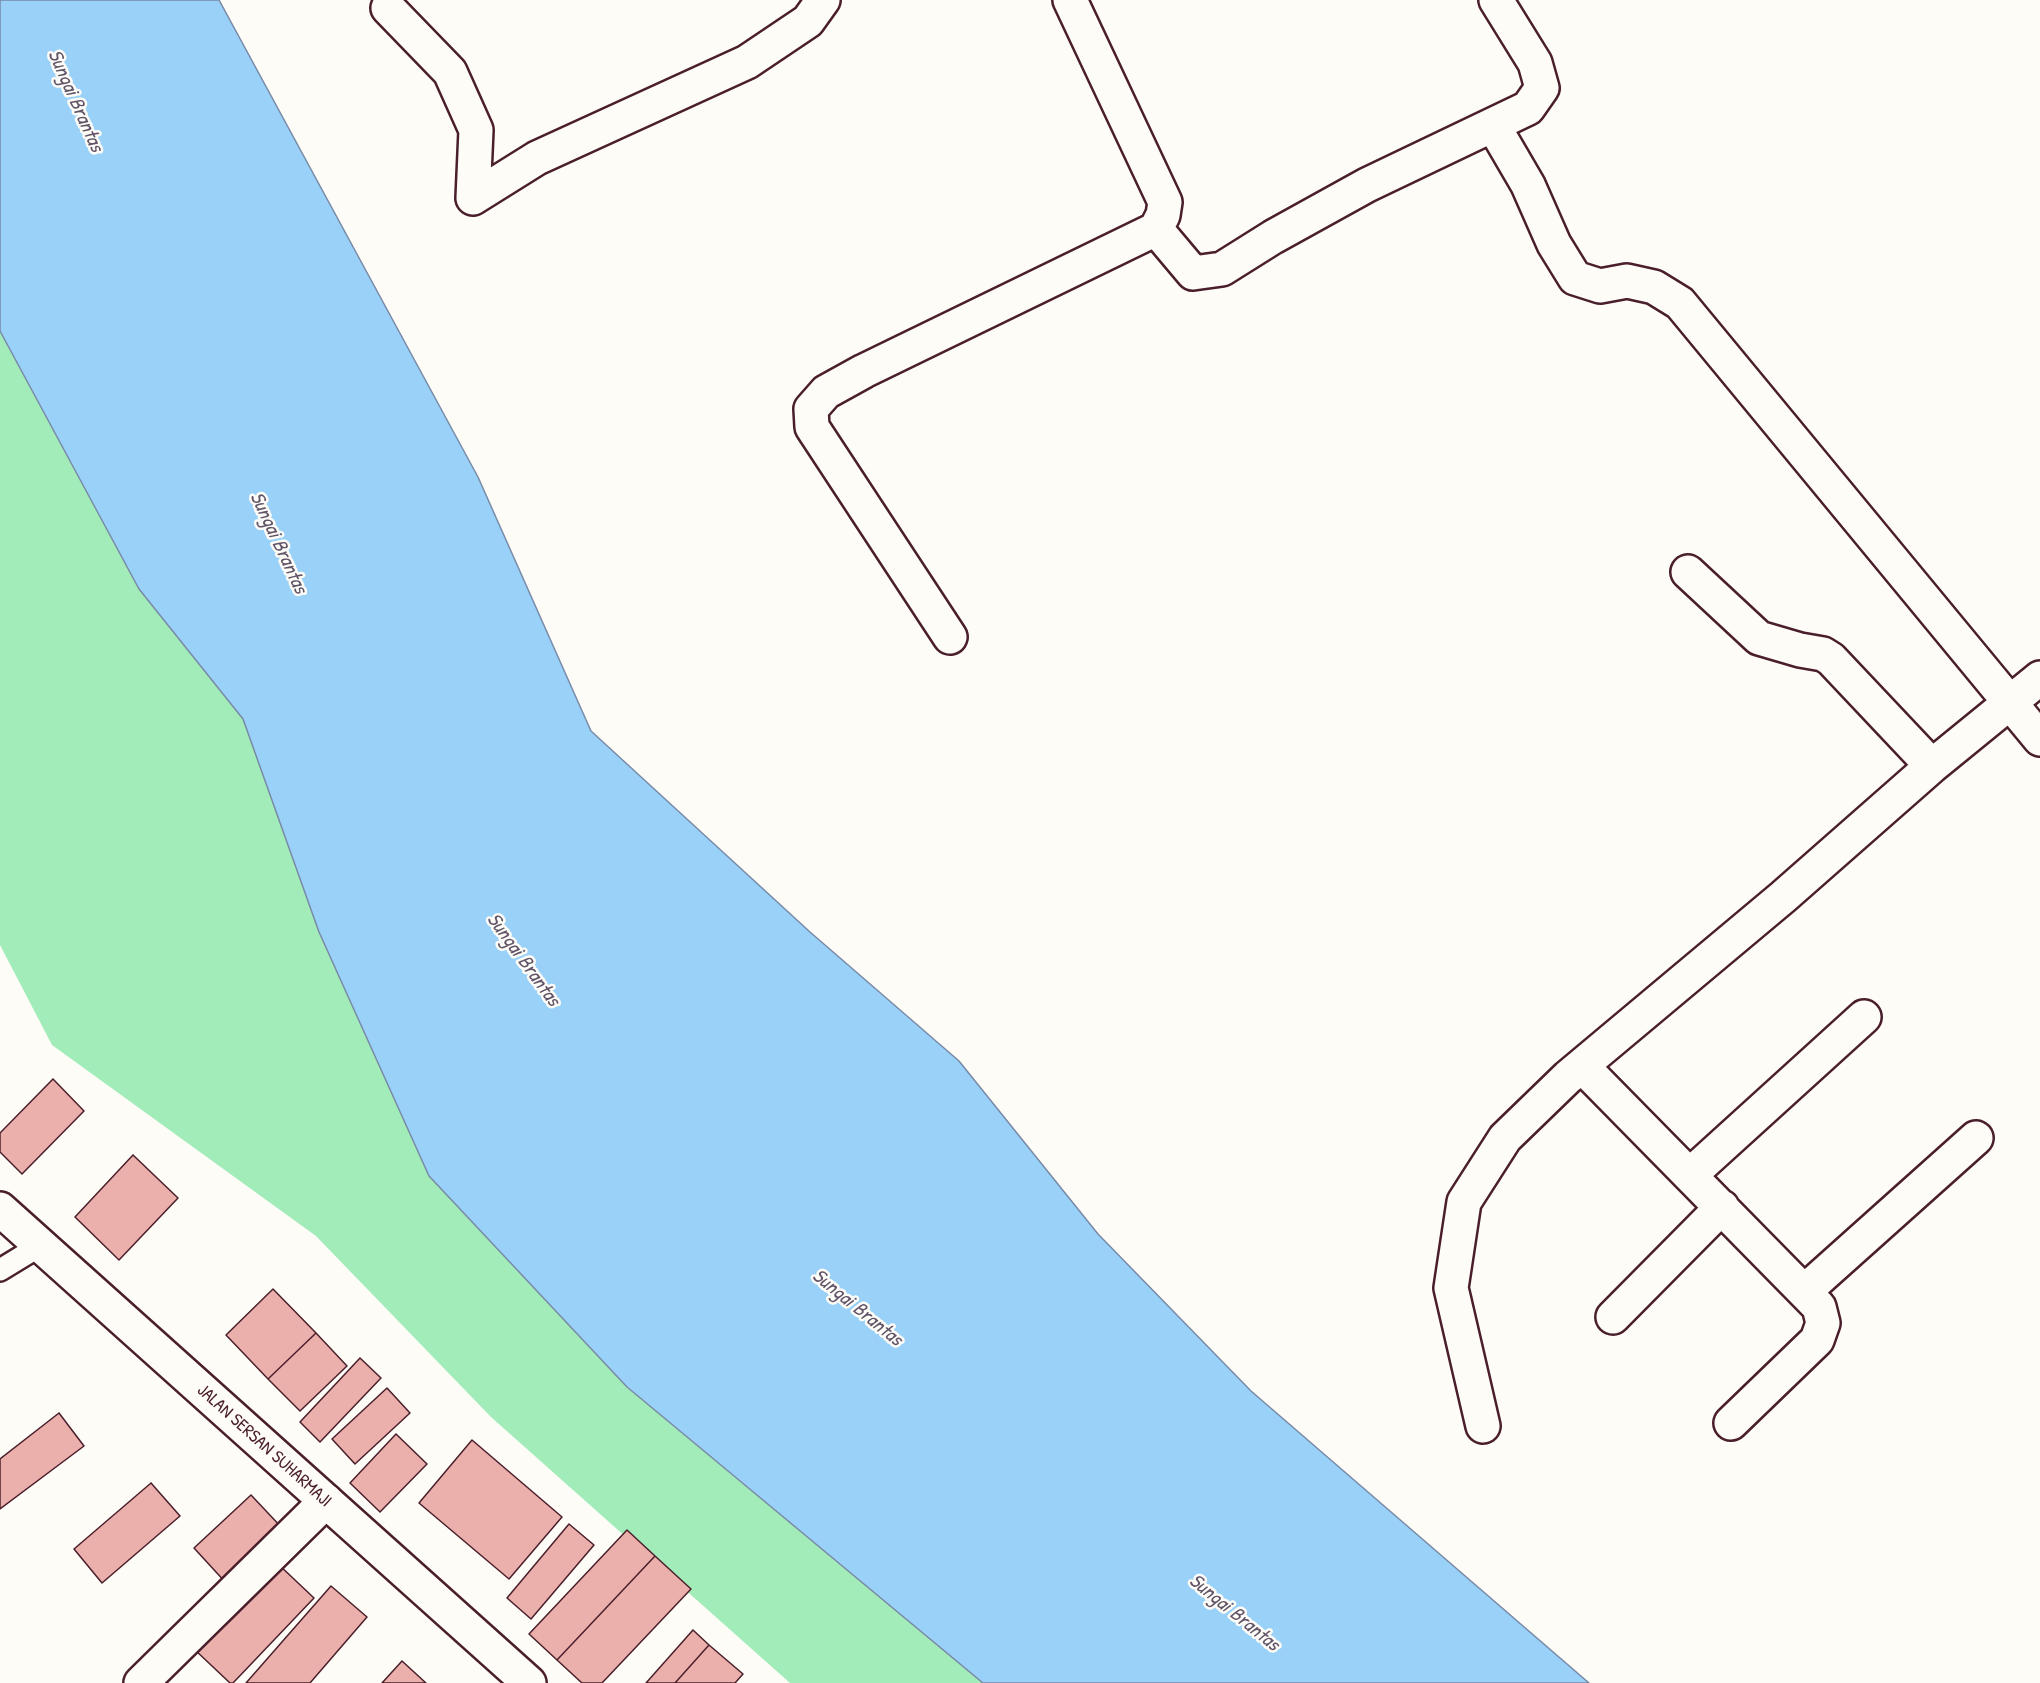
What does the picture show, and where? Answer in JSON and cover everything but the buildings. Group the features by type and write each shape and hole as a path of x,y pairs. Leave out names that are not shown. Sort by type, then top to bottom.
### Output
{"main road":[{"path":"387,3 450,72 476,130 473,198 537,158 747,62 808,21 823,0"},
{"path":"950,637 812,427 811,409 826,392 864,371 1156,230 1163,215 1165,202 1070,0"},
{"path":"1156,230 1193,273 1222,269 1273,237 1368,185 1528,108 1542,88 1534,63 1496,0"},
{"path":"1493,125 1528,185 1554,244 1575,278 1600,286 1628,281 1654,287 1680,303 2040,739"},
{"path":"1688,572 1759,638 1823,654 1832,659 1932,766"},
{"path":"1483,1426 1451,1288 1464,1202 1505,1138 1582,1066 1783,897 1932,766 2040,678"},
{"path":"1690,1175 1864,1017"},
{"path":"1582,1066 1805,1291 1818,1307 1823,1323 1818,1340 1731,1423"},
{"path":"1805,1291 1976,1138"},
{"path":"1613,1317 1722,1207"},
{"name":"JALAN SERSAN SUHARMAJI","path":"0,1209 529,1683"},
{"path":"141,1683 326,1501"}],"lane":[{"path":"0,1270 41,1245"}],"green space":[{"path":"0,331 139,589 243,719 319,932 627,1387 983,1683 790,1683 491,1417 316,1236 52,1045 0,945"}],"water":[{"name":"Sungai Brantas","path":"0,0 219,0 478,477 591,731 810,932 959,1061 1098,1234 1251,1391 1589,1683 983,1683 627,1387 429,1176 319,932 243,719 139,589 0,331"}]}
